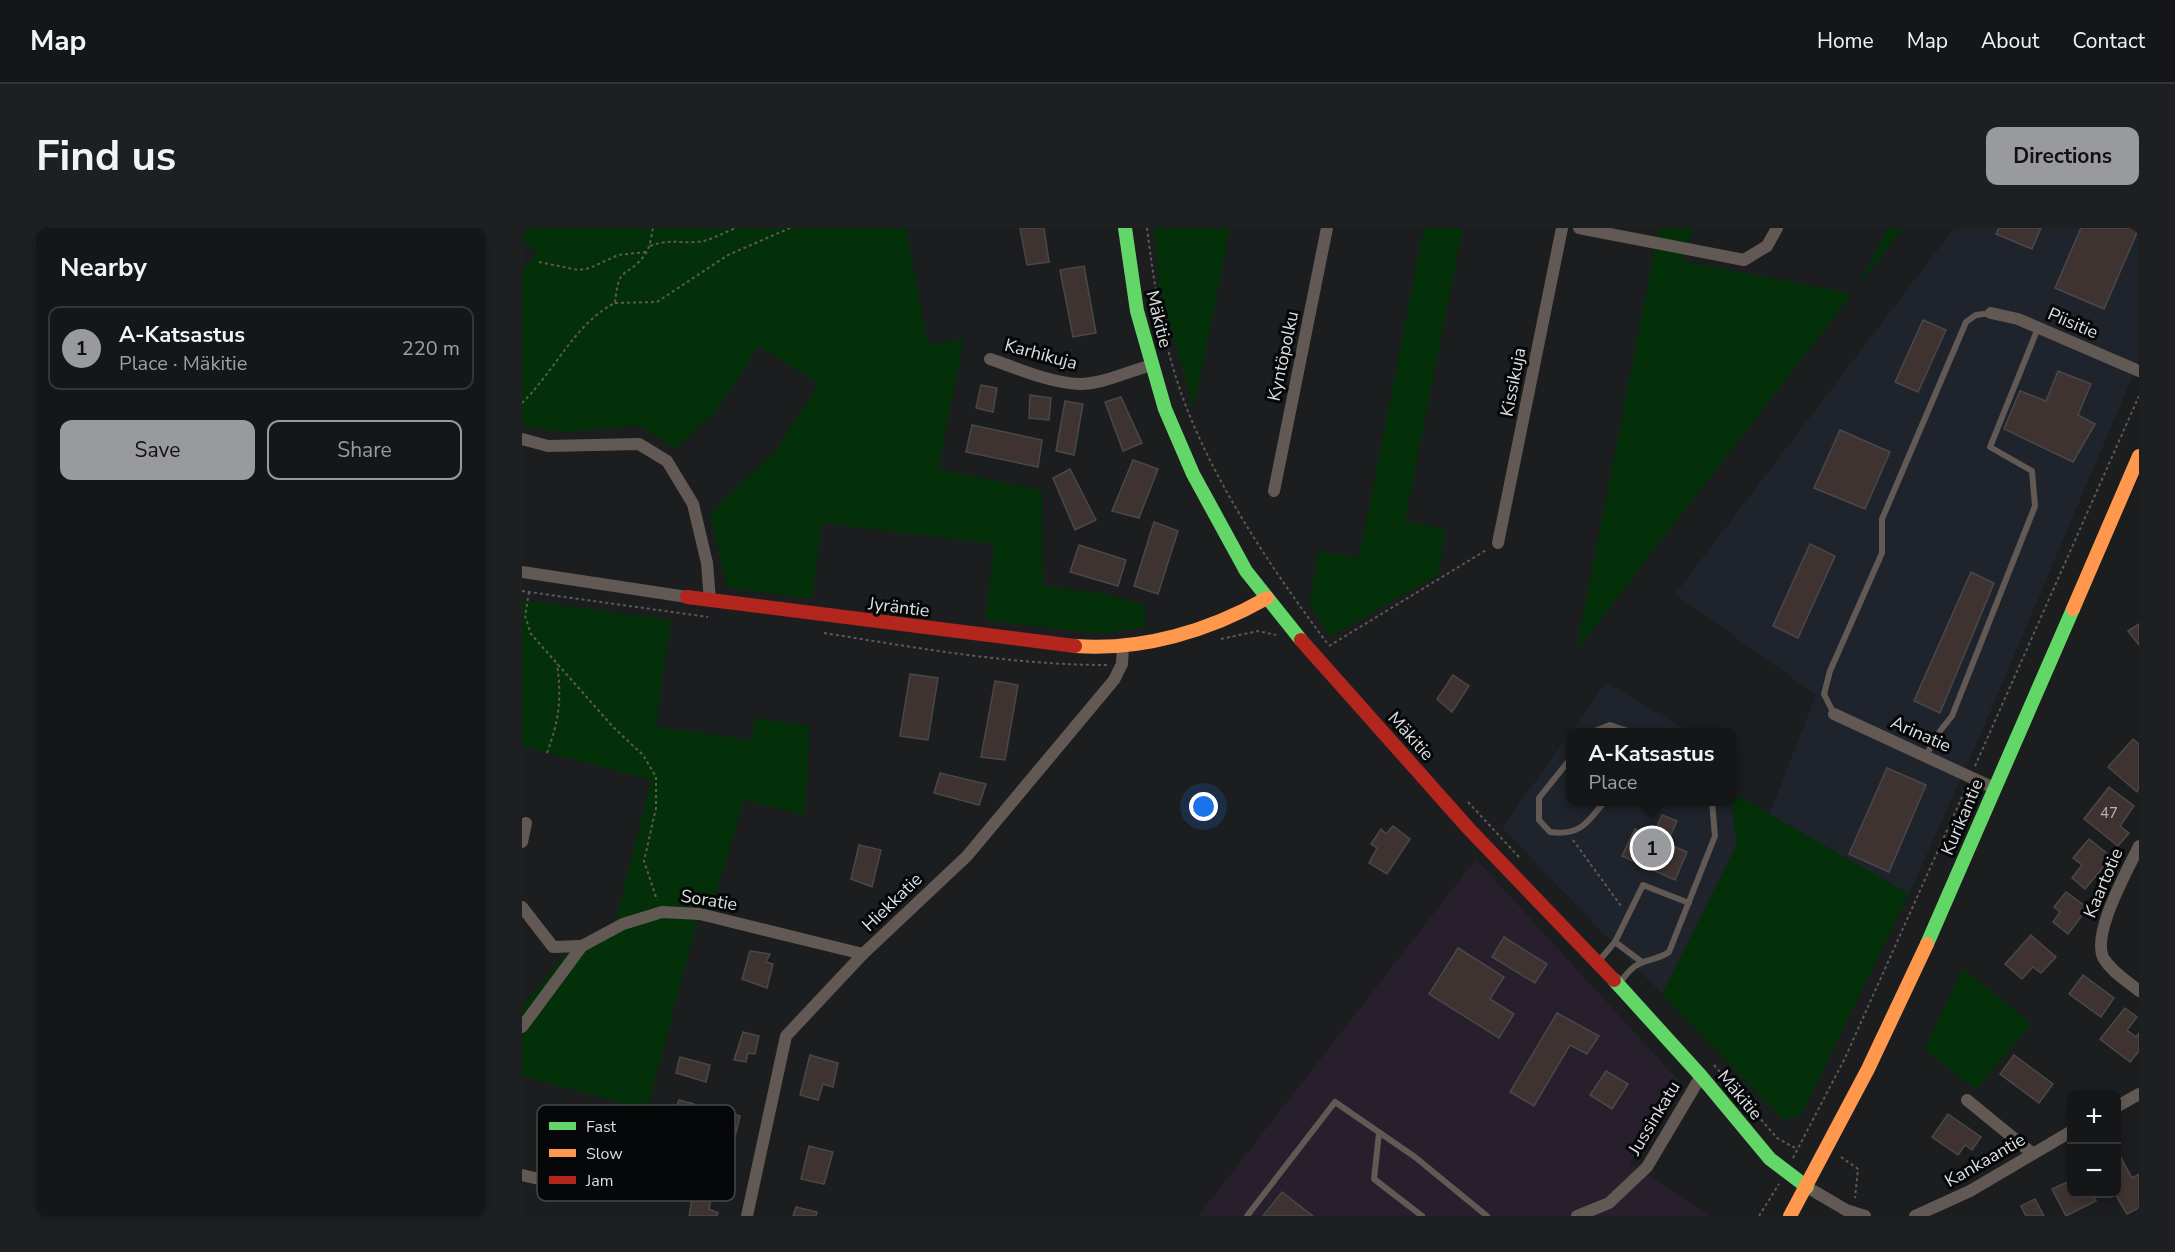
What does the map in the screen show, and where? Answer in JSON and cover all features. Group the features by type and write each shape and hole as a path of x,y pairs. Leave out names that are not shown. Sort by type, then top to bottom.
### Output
{"street":[{"name":"Mäkitie","path":"1125,228 1137,311 1166,409 1193,474 1220,527 1266,598 1469,829 1598,963 1701,1076 1770,1159 1786,1174 1806,1187"},
{"name":"Kyntöpolku","path":"1274,491 1327,228"},
{"name":"Kissikuja","path":"1498,543 1562,228"},
{"path":"1579,228 1744,260 1767,246 1777,228"},
{"name":"Piisitie","path":"1991,313 2038,328 2139,371"},
{"name":"Karhikuja","path":"990,359 1037,375 1080,384 1114,377 1152,365"},
{"path":"522,439 548,446 639,444 667,461 693,504 707,563 710,601"},
{"name":"Kurikantie","path":"1790,1216 1827,1148 1924,949 2139,456"},
{"name":"Jyräntie","path":"522,572 710,601 1094,647 1123,645 1209,624 1245,612 1266,598"},
{"name":"Hiekkatie","path":"747,1216 786,1035 863,954 967,856 1020,795 1114,680 1122,664 1123,645"},
{"name":"Arinatie","path":"1834,714 1994,788"},
{"path":"522,842 526,823"},
{"name":"Kaartotie","path":"2139,846 2102,929 2100,945 2104,958 2139,991"},
{"path":"522,907 554,947 582,945"},
{"name":"Soratie","path":"522,1027 582,945 623,924 657,913 700,914 863,954"},
{"name":"Jussinkatu","path":"1577,1216 1609,1203 1647,1167 1701,1076"},
{"path":"2121,1104 2139,1094"},
{"path":"1967,1100 2032,1153"},
{"name":"Kankaantie","path":"1916,1216 1970,1191 2067,1134"},
{"path":"522,1175 537,1178"},
{"path":"1806,1187 1851,1212 1865,1216"}],"lane":[{"path":"1834,714 1824,694 1830,671 1882,553 1882,519 1966,322 1976,315 1991,313"},
{"path":"1926,756 1936,736 1952,716 2036,506 2032,471 1990,447 2038,328"},
{"path":"1602,728 1610,725 1619,728"},
{"path":"1566,764 1539,798 1539,820 1550,832 1568,834 1586,825 1600,806"},
{"path":"1618,985 1628,972 1642,962 1650,962 1669,952 1715,836 1712,806"},
{"path":"1598,963 1615,942 1643,885 1689,903"},
{"path":"1615,942 1642,962"},
{"path":"1247,1216 1335,1102 1487,1216"},
{"path":"1379,1133 1374,1179 1422,1216"}],"path":[{"path":"615,303 617,283 623,272 646,252 653,228"},
{"path":"648,246 667,240 695,242 715,238 736,228"},
{"path":"522,403 540,385 590,318 615,303 657,302 728,255 790,228"},
{"path":"1147,228 1154,284 1174,372 1196,429 1241,518 1303,611"},
{"path":"539,262 578,270 590,268 618,255 646,252"},
{"path":"1329,646 1498,543"},
{"path":"529,592 525,616 531,634 613,727 643,755 656,777 656,808 644,861 647,875 657,897 657,913"},
{"path":"547,753 558,721 561,691 557,664"},
{"path":"1568,834 1628,915"},
{"path":"1804,1135 1858,1169 1859,1175 1851,1212"},
{"path":"1759,1216 1786,1174"}],"shaded area":[{"path":"1954,228 2139,228 2139,361 1985,724 1909,894 1769,815 1816,695 1675,594"},
{"path":"1606,682 1682,728 1573,728"},
{"path":"1566,738 1566,806 1732,806 1737,844 1662,994 1502,828"},
{"path":"1476,859 1679,1081 1630,1163 1710,1216 1198,1216"}],"green space":[{"path":"522,228 906,228 928,345 964,339 938,469 1042,490 1043,586 1100,593 1143,604 1147,626 1103,634 985,620 994,544 822,523 812,599 727,587 710,513 776,450 819,384 759,346 716,412 675,449 640,426 560,432 522,426 522,271 537,252 522,240"},
{"path":"1154,228 1230,228 1194,409 1159,285"},
{"path":"1424,228 1463,228 1405,521 1446,529 1438,575 1330,637 1309,604 1319,551 1359,558"},
{"path":"1659,228 1694,228 1683,261 1852,294 1576,651"},
{"path":"1888,228 1903,228 1858,286"},
{"path":"522,600 671,620 656,726 751,740 755,718 810,726 805,815 744,800 711,910 701,908 648,1105 629,1105 522,1076 522,1007 565,954 615,923 651,780 522,746"},
{"path":"1737,795 1909,894 1801,1115 1783,1120 1662,994 1737,844 1732,806 1737,806"},
{"path":"1963,968 2031,1024 1976,1090 1924,1049"}],"building":[{"path":"1020,228 1044,228 1049,262 1027,265"},
{"path":"1999,228 2041,228 2032,249 1996,234"},
{"path":"2081,228 2139,228 2104,309 2055,288"},
{"path":"1084,266 1096,333 1073,337 1060,270"},
{"path":"1923,320 1946,330 1918,392 1895,382"},
{"path":"2058,371 2091,384 2078,415 2095,424 2073,462 2004,429 2020,391 2046,401"},
{"path":"981,385 997,388 993,412 976,408"},
{"path":"1030,395 1051,398 1049,420 1029,418"},
{"path":"1121,397 1142,443 1123,451 1105,402"},
{"path":"1065,401 1083,404 1074,455 1056,451"},
{"path":"972,425 1042,440 1038,467 966,452"},
{"path":"1840,430 1890,452 1865,509 1814,488"},
{"path":"1133,460 1158,469 1139,518 1112,511"},
{"path":"1070,469 1096,520 1075,530 1053,478"},
{"path":"1154,522 1178,531 1158,594 1134,586"},
{"path":"1810,544 1835,556 1798,638 1773,626"},
{"path":"1079,545 1126,560 1118,586 1070,572"},
{"path":"1971,572 1994,583 1940,713 1914,701"},
{"path":"2139,624 2139,645 2128,631"},
{"path":"910,674 938,678 928,740 900,736"},
{"path":"1453,675 1469,686 1452,712 1437,699"},
{"path":"995,681 1018,685 1005,760 981,757"},
{"path":"2133,739 2139,744 2139,789 2137,792 2108,767"},
{"path":"1887,768 1926,785 1889,872 1849,854"},
{"path":"940,773 986,784 979,805 934,793"},
{"path":"2109,787 2134,806 2120,826 2129,833 2118,846 2084,819"},
{"path":"1662,815 1677,821 1667,843 1687,852 1675,880 1622,856 1635,829 1652,837"},
{"path":"1393,826 1410,839 1387,874 1369,863 1377,848 1371,844 1381,829 1386,834"},
{"path":"2089,839 2112,857 2085,889 2072,878 2082,865 2073,858"},
{"path":"859,845 881,850 872,887 851,879"},
{"path":"2066,892 2088,908 2068,934 2053,922 2060,912 2054,907"},
{"path":"2031,935 2056,957 2041,973 2033,967 2022,979 2005,964"},
{"path":"1504,937 1547,964 1535,983 1492,957"},
{"path":"1458,948 1504,977 1490,999 1514,1014 1499,1038 1429,994"},
{"path":"750,951 770,954 766,962 773,964 767,988 742,979"},
{"path":"2083,975 2114,998 2101,1017 2069,994"},
{"path":"2125,1008 2137,1017 2127,1030 2136,1037 2139,1033 2139,1051 2130,1062 2100,1039"},
{"path":"1557,1013 1599,1036 1587,1054 1570,1045 1534,1106 1510,1092"},
{"path":"743,1032 759,1036 755,1054 748,1053 746,1062 734,1060"},
{"path":"810,1055 838,1063 833,1087 823,1084 818,1100 800,1095"},
{"path":"2014,1055 2053,1084 2039,1103 2000,1074"},
{"path":"680,1057 710,1065 706,1082 676,1073"},
{"path":"1606,1071 1628,1084 1612,1109 1590,1095"},
{"path":"679,1100 694,1104 694,1105 677,1105"},
{"path":"735,1114 740,1116 735,1137"},
{"path":"1948,1114 1981,1137 1972,1150 1965,1145 1958,1155 1932,1137"},
{"path":"809,1146 833,1152 824,1184 801,1179"},
{"path":"2121,1158 2132,1178 2139,1174 2139,1208 2127,1214 2117,1198 2121,1198"},
{"path":"2067,1182 2067,1198 2094,1198 2096,1201 2066,1216 2052,1189"},
{"path":"1282,1192 1313,1216 1263,1216"},
{"path":"2035,1199 2044,1216 2026,1216 2021,1206"},
{"path":"692,1201 711,1201 709,1209 718,1213 717,1216 689,1216"},
{"path":"796,1207 817,1212 816,1216 793,1216"}],"traffic: fast":[{"path":"1125,228 1137,311 1165,409 1193,474 1246,571 1301,640"},
{"path":"1927,944 2073,609"},
{"path":"1614,980 1701,1076 1770,1159 1807,1187"}],"traffic: slow":[{"path":"2073,609 2139,456"},
{"path":"1075,646 1100,647 1150,642 1222,620 1267,598"},
{"path":"1790,1216 1868,1069 1927,944"}],"traffic: jam":[{"path":"687,597 1075,646"},
{"path":"1301,640 1469,829 1614,980"}],"place":[{"name":"A-Katsastus","path":"1652,848"}]}
